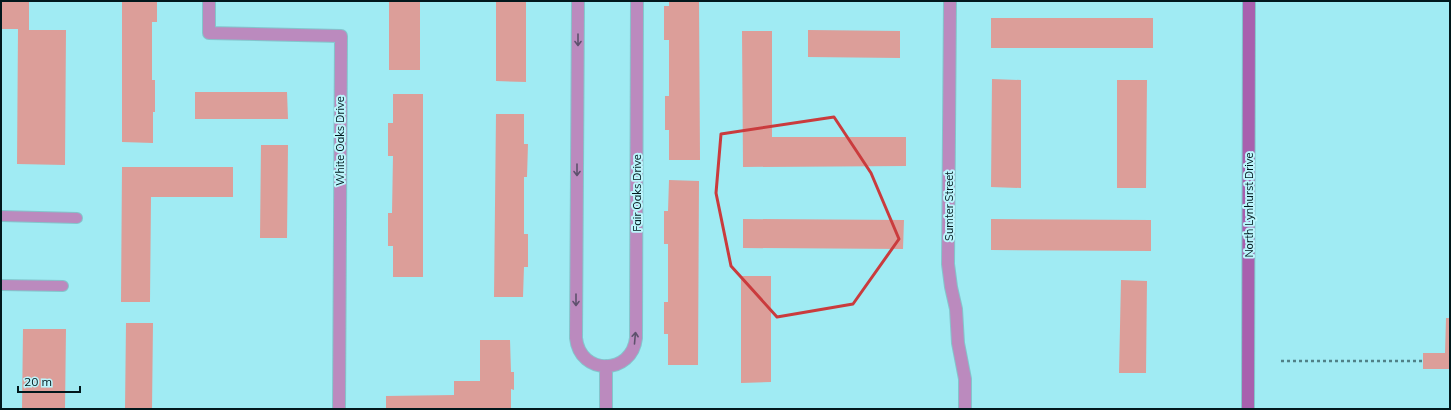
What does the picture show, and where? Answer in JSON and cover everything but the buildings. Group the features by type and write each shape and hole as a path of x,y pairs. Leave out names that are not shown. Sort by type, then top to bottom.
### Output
{"main road":[{"name":"North Lynhurst Drive","path":"1248,409 1249,1"}],"street":[{"name":"White Oaks Drive","path":"209,1 209,33 341,36 340,409"},
{"path":"578,1 576,338 583,357 595,365 606,366 606,409"},
{"name":"Fair Oaks Drive","path":"606,366 611,367 624,361 633,350 636,338 637,1"},
{"name":"Sumter Street","path":"950,1 948,264 951,288 956,309 958,343 965,379 965,409"}],"lane":[{"path":"1,216 77,218"},
{"path":"1,285 63,286"}],"path":[{"path":"1281,360 1423,361"}],"highlighted area":[{"path":"834,117 871,173 899,239 853,304 777,317 731,266 716,193 721,134"}]}
